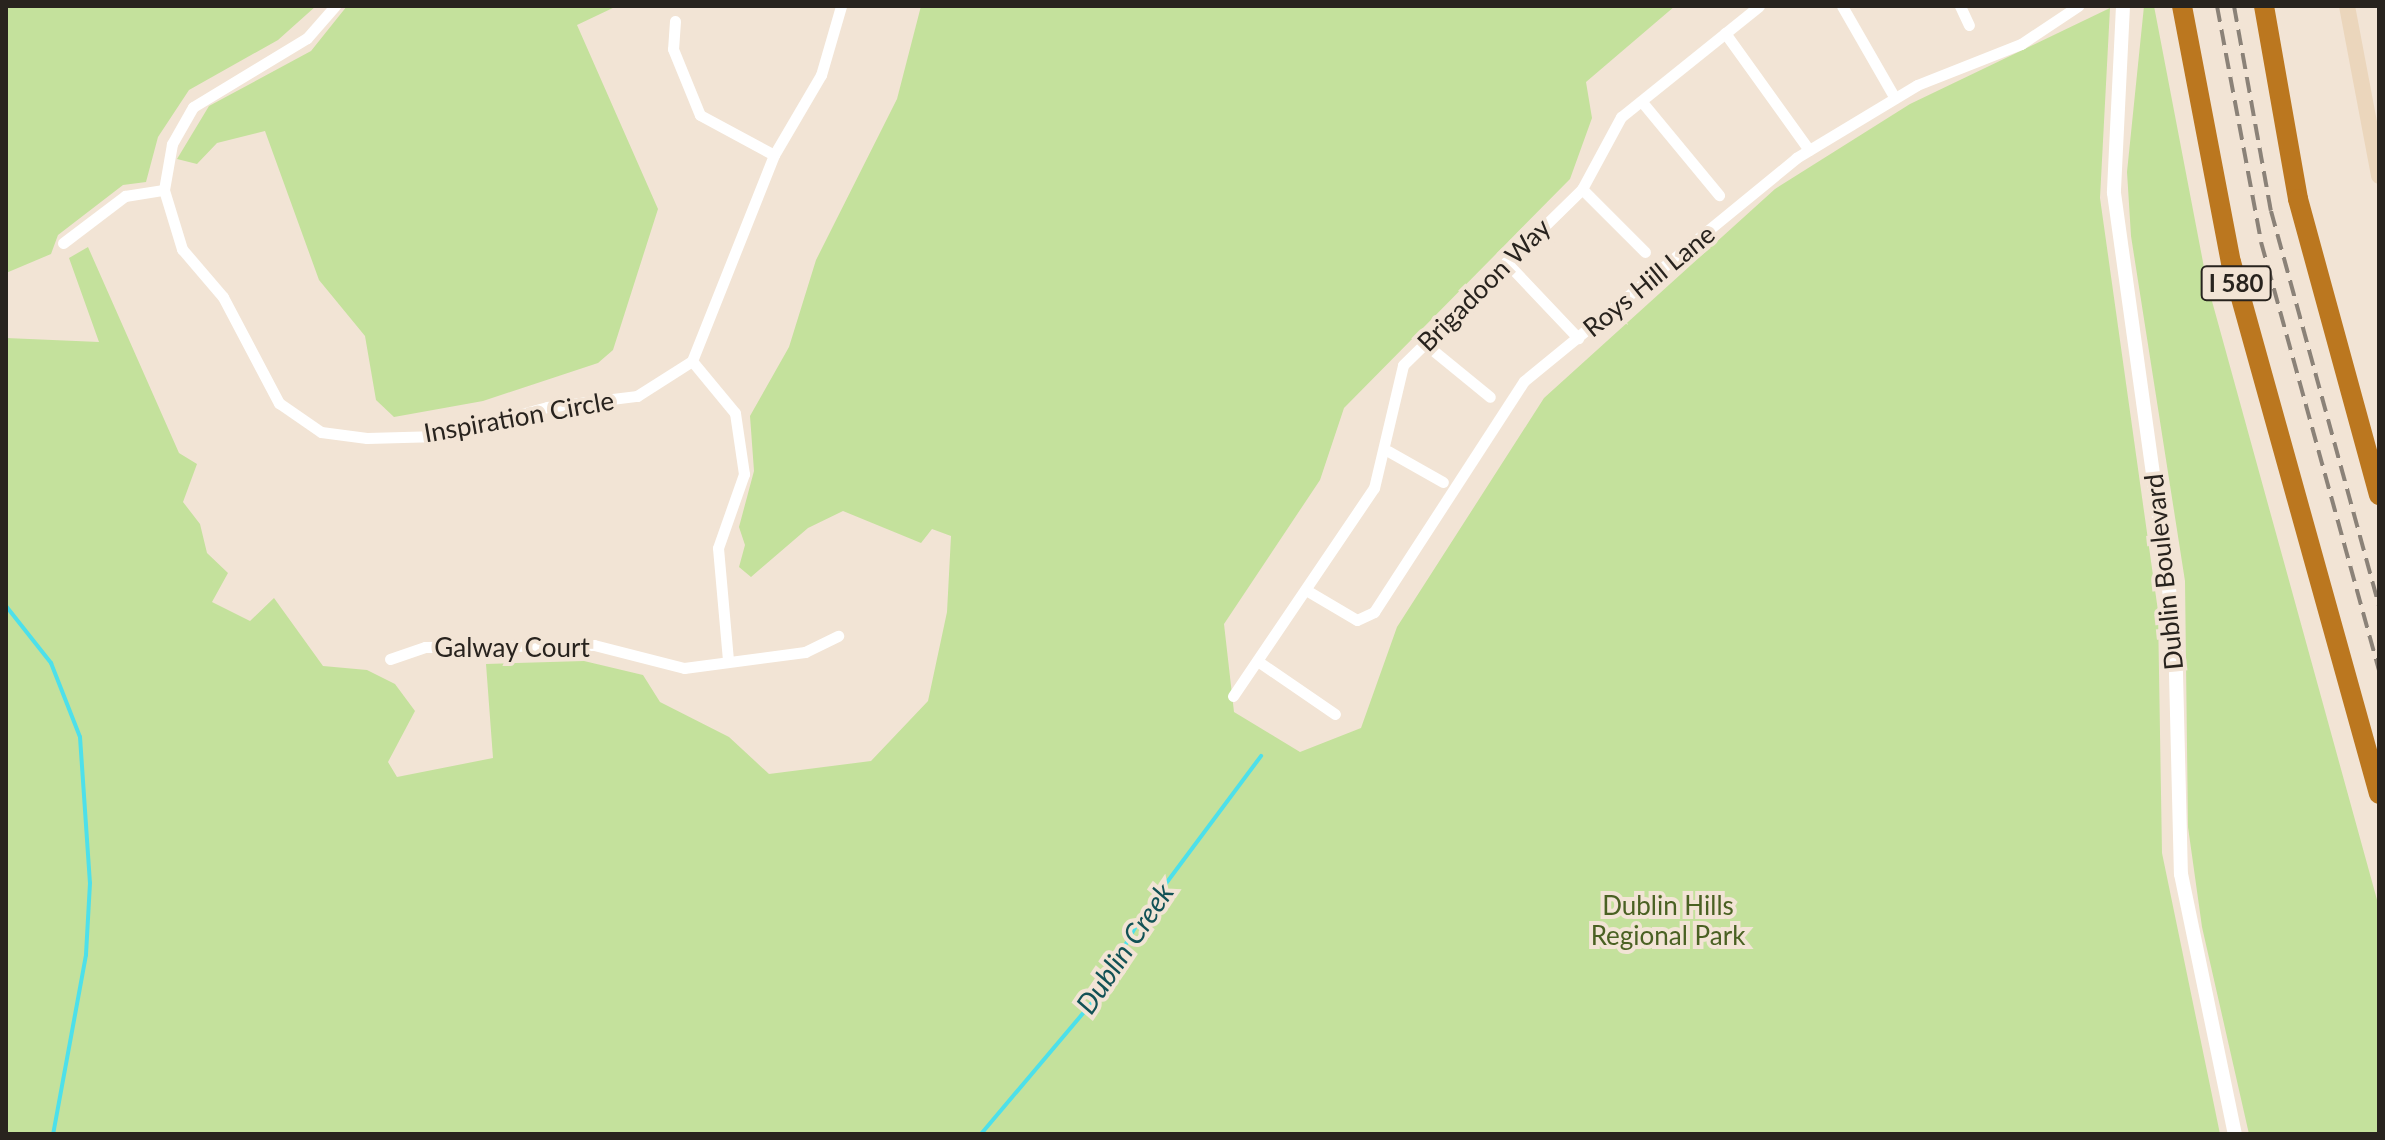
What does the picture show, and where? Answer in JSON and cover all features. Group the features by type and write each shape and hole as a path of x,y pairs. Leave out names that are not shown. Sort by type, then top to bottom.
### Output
{"highway":[{"name":"I 580","path":"2182,6 2227,248 2379,794"},
{"path":"2264,6 2298,199 2379,495"}],"main road":[{"path":"2347,6 2379,176"}],"street":[{"name":"Inspiration Circle","path":"335,6 307,38 193,107 172,144 164,190 173,233 232,311 258,374 279,403 321,432 439,436 547,407 637,396 692,361"},
{"path":"728,661 718,548 744,474 735,413 692,361 774,155 821,75 841,6"},
{"name":"Brigadoon Way","path":"1233,696 1259,662 1374,488 1388,451 1403,365 1582,189 1621,117 1759,6"},
{"path":"1842,6 1895,98"},
{"path":"1960,6 1969,25"},
{"name":"Roys Hill Lane","path":"1306,590 1357,620 1374,612 1524,381 1809,150 1895,98 2021,44 2078,6"},
{"name":"Dublin Boulevard","path":"2123,6 2114,193 2175,632 2181,874 2235,1134"},
{"path":"675,21 673,49 700,115 774,155"},
{"path":"1725,33 1809,150"},
{"path":"1642,102 1719,195"},
{"path":"1582,189 1645,252"},
{"path":"63,243 125,196 164,190"},
{"path":"1506,262 1578,338"},
{"path":"1424,343 1490,397"},
{"path":"1388,451 1443,482"},
{"name":"Galway Court","path":"390,659 425,647 594,645 684,668 805,652 838,636"},
{"path":"1259,662 1335,714"}],"green space":[{"path":"6,6 316,6 278,40 189,90 158,137 146,182 123,185 58,235 51,254 6,273"},
{"path":"347,6 617,6 577,25 658,209 613,350 598,363 483,401 394,417 376,400 365,336 319,280 265,131 217,143 197,164 177,159 209,106 311,51"},
{"name":"Dublin Hills Regional Park","path":"921,6 1675,6 1586,82 1592,118 1570,179 1344,408 1320,480 1224,624 1234,712 1300,752 1361,728 1397,627 1544,398 1775,189 1910,104 2110,8 2100,198 2158,611 2162,853 2220,1134 6,1134 6,338 99,342 69,258 88,247 179,453 197,464 183,502 200,524 207,553 228,573 212,602 250,621 274,598 323,666 367,670 395,684 415,711 388,762 397,777 493,758 486,664 584,661 643,675 660,702 729,737 769,774 871,761 928,701 947,612 951,536 932,529 921,543 843,511 808,528 751,577 739,567 745,545 739,527 754,471 750,416 789,347 816,260 897,99"},
{"path":"2144,6 2154,6 2207,283 2379,907 2379,1134 2249,1134 2202,927 2188,827 2185,581 2131,236 2127,172"}],"waterway":[{"path":"6,606 51,663 80,737 90,883 86,955 53,1134"},
{"name":"Dublin Creek","path":"981,1134 1095,999 1141,917 1261,756"}],"railway":[{"path":"2217,6 2261,242 2379,671"},
{"path":"2234,6 2271,211 2379,607"}]}
